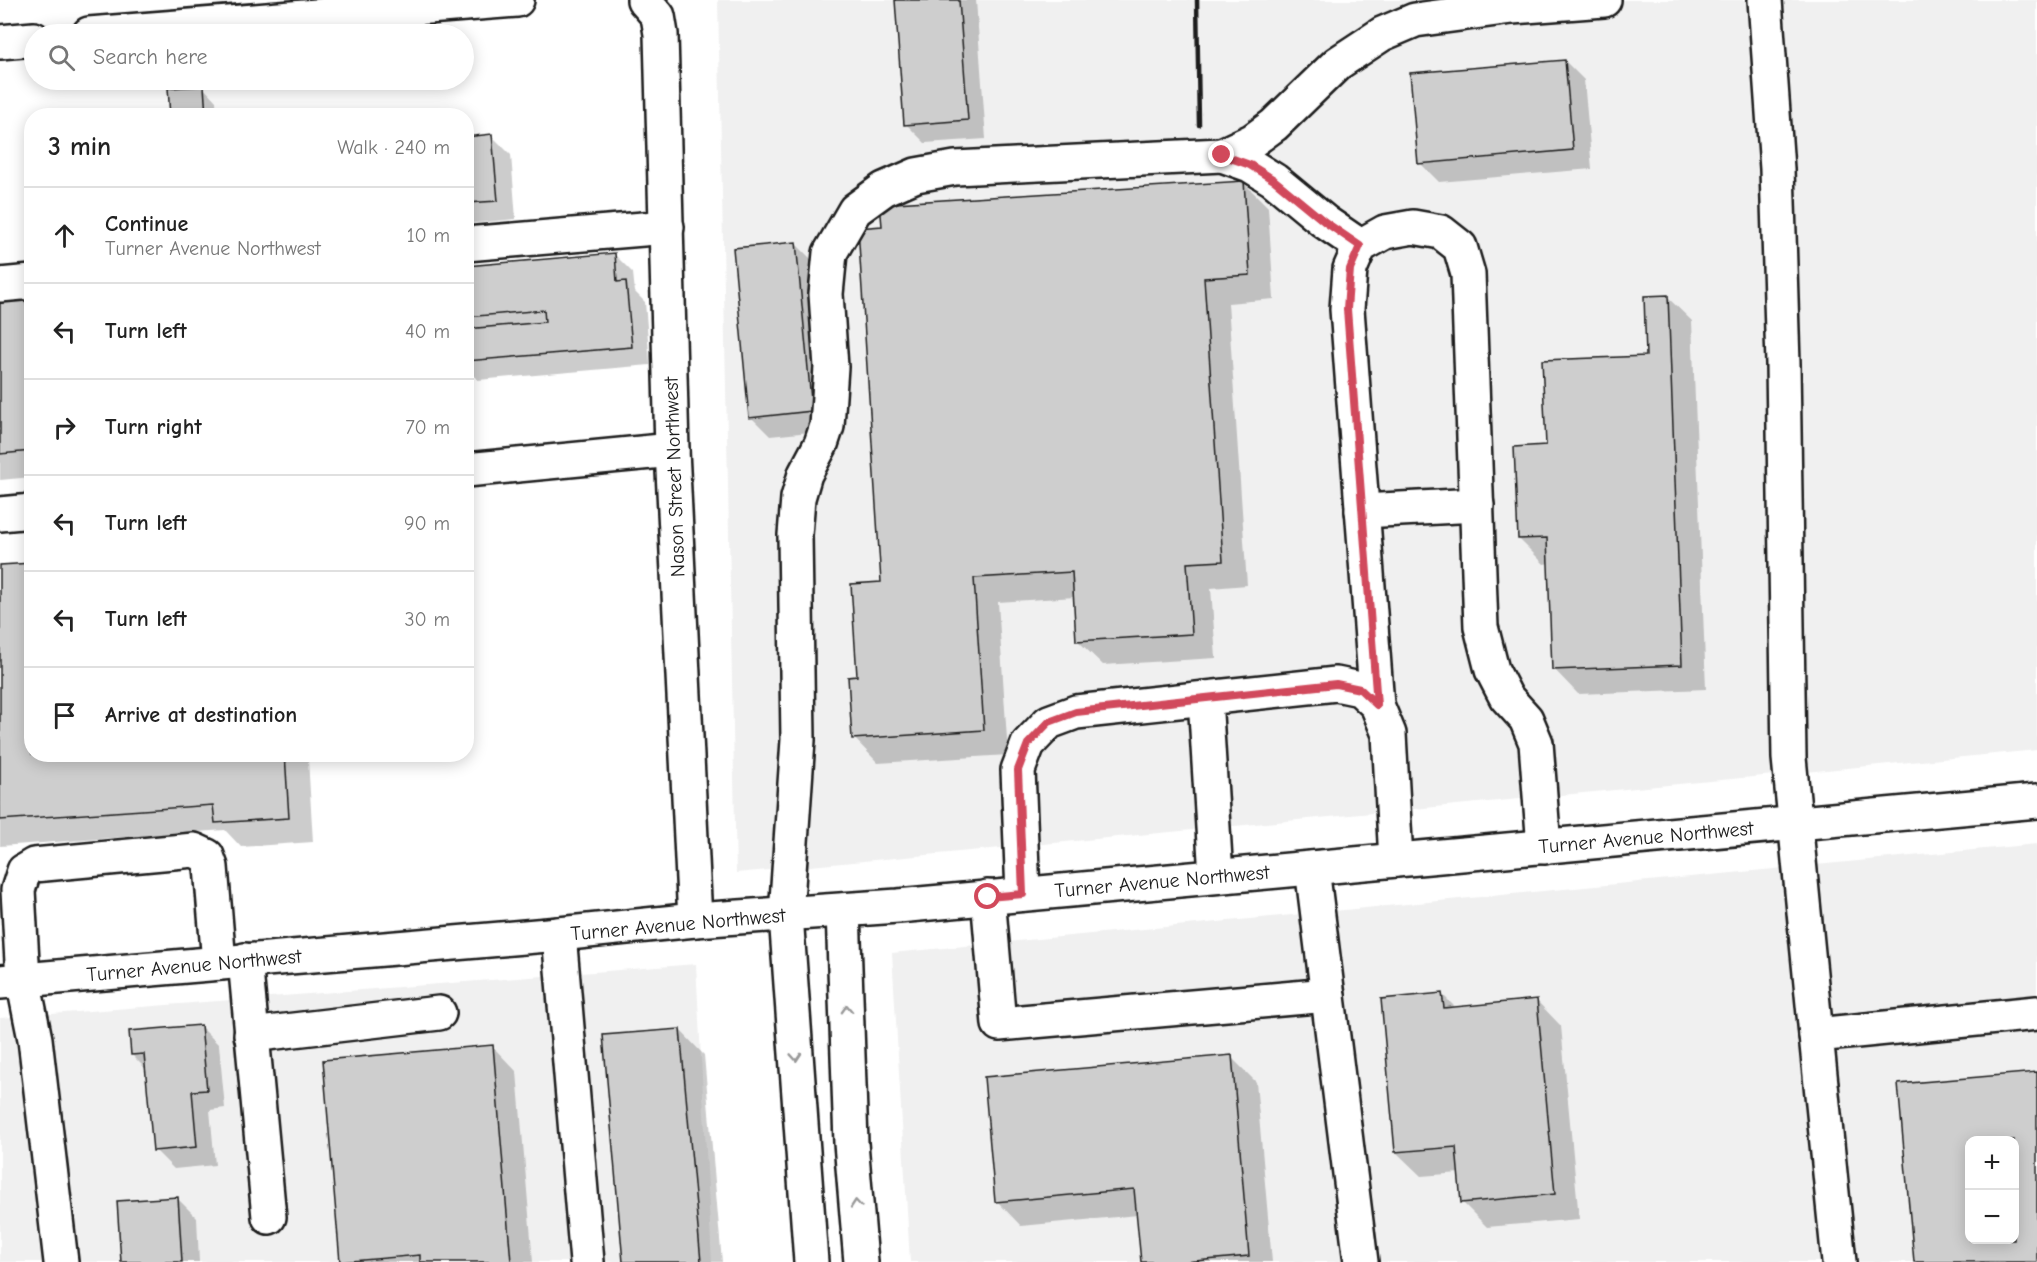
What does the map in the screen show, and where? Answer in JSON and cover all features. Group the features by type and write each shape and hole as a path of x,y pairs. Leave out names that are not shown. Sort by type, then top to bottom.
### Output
{"main road":[{"path":"149,24 221,12 517,0"},
{"name":"Nason Street Northwest","path":"644,0 658,16 661,34 672,450 694,920"},
{"path":"1222,155 1252,141 1274,125 1338,63 1382,33 1415,20 1512,7 1604,0"},
{"path":"1765,0 1777,169 1783,376 1788,738 1794,824 1839,1262"},
{"path":"0,42 24,40"},
{"path":"811,1262 786,915 798,740 795,534 798,498 805,474 821,444 826,426 831,367 826,294 830,253 855,210 884,189 916,175 955,168 993,165 1222,155 1250,165 1274,180 1325,222 1360,246"},
{"path":"1396,860 1389,734 1377,705 1347,309 1350,269 1360,246 1385,232 1413,226 1441,232 1460,247 1468,274 1481,627 1492,670 1506,697 1526,719 1536,743 1544,847"},
{"path":"474,243 667,227"},
{"path":"0,285 24,283"},
{"path":"474,469 672,450"},
{"path":"1362,511 1477,505"},
{"path":"0,514 24,512"},
{"path":"1023,894 1018,770 1028,744 1049,722 1076,712 1336,684 1360,689 1377,705"},
{"path":"1204,698 1216,876"},
{"name":"Turner Avenue Northwest","path":"11,981 559,934 694,920 843,910 2037,801"},
{"path":"61,1262 35,1039 11,981 18,890 24,871 34,865 194,850 207,856 251,1035 269,1217"},
{"path":"1312,867 1361,1262"},
{"path":"988,897 999,1024 1328,995"},
{"path":"843,910 851,1143 861,1262"},
{"path":"559,934 587,1262"},
{"path":"251,1035 439,1013"},
{"path":"1816,1035 2037,1013"}],"shaded area":[{"path":"718,0 2037,0 2037,750 736,873"},
{"path":"2037,844 2037,1262 910,1262 892,953"},
{"path":"696,964 712,1262 0,1262 0,1018"}],"building":[{"path":"895,0 959,0 968,120 904,125"},
{"path":"1565,60 1573,150 1418,164 1410,73"},
{"path":"168,90 204,90 205,108 169,108"},
{"path":"492,134 498,201 474,202 474,136"},
{"path":"1244,181 1250,275 1204,278 1223,561 1187,563 1192,634 1076,641 1072,572 974,578 984,730 852,739 848,677 857,676 851,584 881,582 858,228 882,226 880,204"},
{"path":"796,242 812,411 749,418 733,248"},
{"path":"615,253 617,282 626,281 632,347 474,360 474,328 545,322 544,310 474,316 474,265"},
{"path":"24,289 24,452 0,454 0,291"},
{"path":"1668,295 1682,665 1552,670 1547,538 1518,539 1514,447 1546,445 1542,360 1646,356 1644,296"},
{"path":"24,564 24,762 286,762 289,818 215,823 213,805 0,820 0,565"},
{"path":"1442,993 1444,1008 1537,999 1555,1194 1461,1203 1456,1147 1395,1152 1381,999"},
{"path":"201,1025 207,1090 192,1091 197,1147 153,1151 144,1054 131,1055 129,1031"},
{"path":"680,1029 701,1262 623,1262 603,1035"},
{"path":"493,1045 511,1262 420,1262 420,1255 340,1262 323,1060"},
{"path":"1232,1055 1249,1256 1184,1262 1141,1262 1134,1189 995,1202 984,1077"},
{"path":"2037,1072 2037,1262 1914,1262 1898,1084"},
{"path":"178,1197 182,1262 121,1262 117,1201"}],"railway":[{"path":"1197,0 1199,125"}],"route":[{"path":"988,897 1023,894 1018,770 1028,744 1049,722 1076,712 1336,684 1360,689 1377,705 1347,309 1350,269 1360,246 1325,222 1274,180 1250,165 1222,155"}]}
